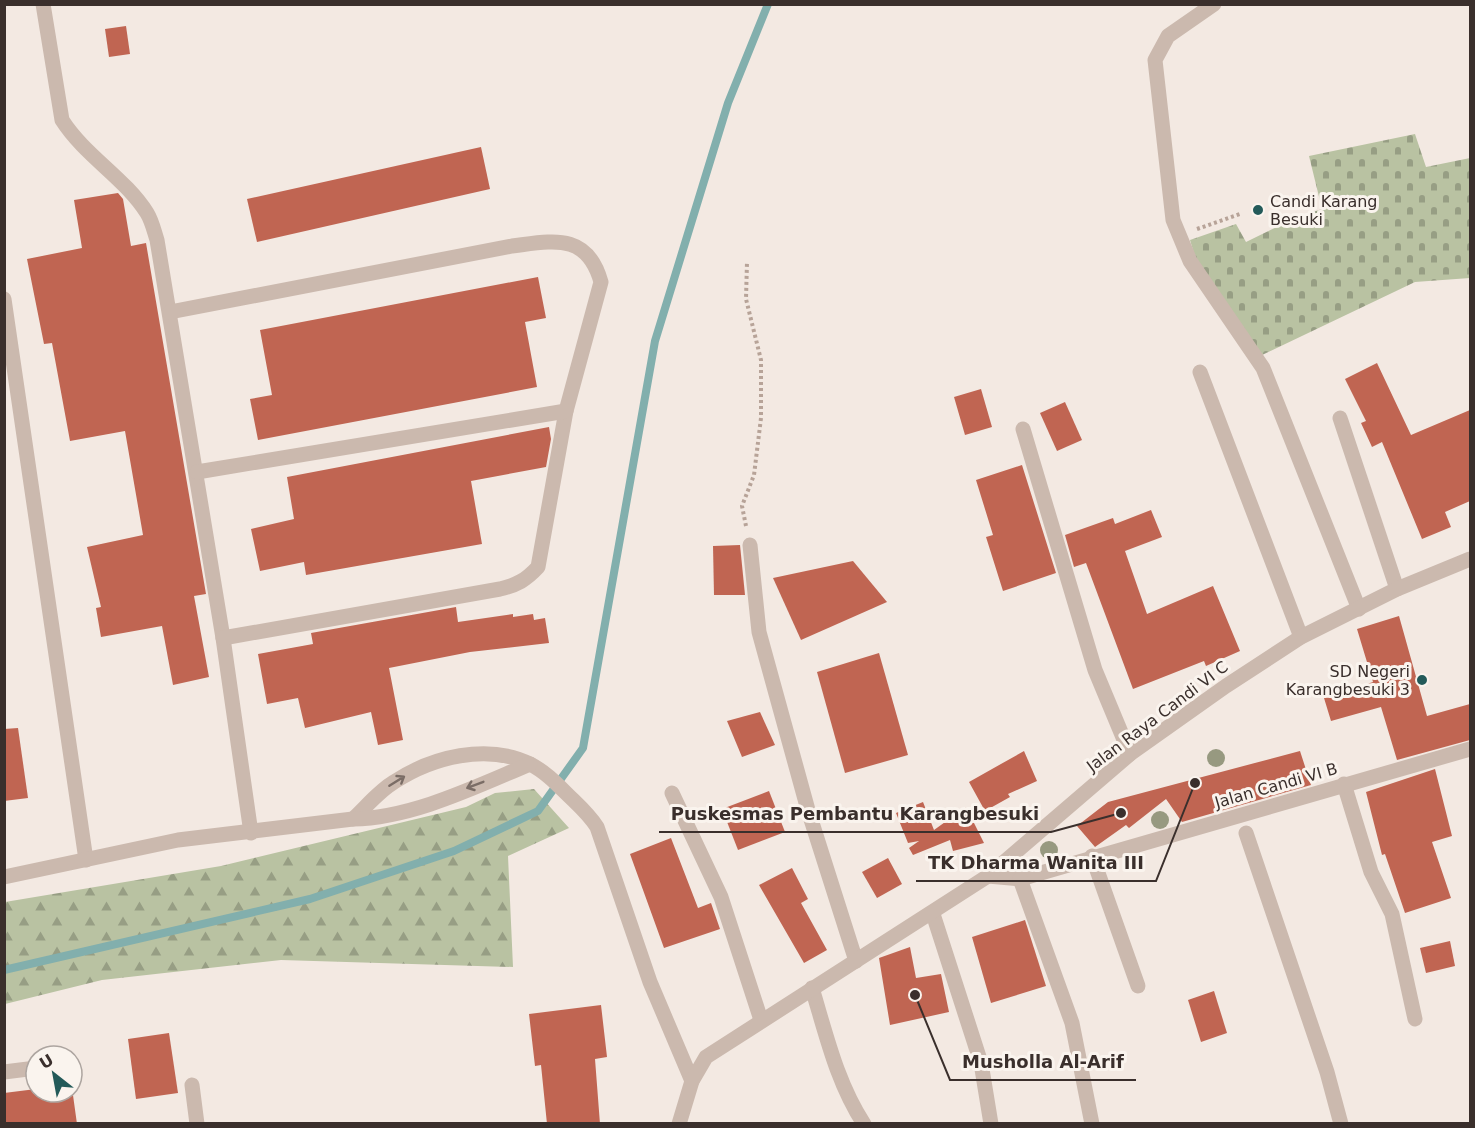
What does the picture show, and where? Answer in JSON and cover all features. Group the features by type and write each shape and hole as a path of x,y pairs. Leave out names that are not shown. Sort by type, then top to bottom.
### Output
{"street":[{"path":"43,4 62,120 71,134 148,214 157,240 223,638 251,833"},
{"path":"1214,4 1168,36 1155,60 1173,220 1190,261 1263,368 1359,609"},
{"path":"170,312 512,246 555,241 584,250 597,268 601,282 566,411 538,567 518,585 223,638"},
{"path":"4,299 86,860"},
{"path":"1200,372 1301,637"},
{"path":"196,472 566,411"},
{"path":"1340,418 1397,589"},
{"path":"1023,429 1095,670 1130,754"},
{"path":"750,544 759,632 808,810 856,961"},
{"name":"Jalan Raya Candi VI C","path":"679,1124 692,1081 706,1057 761,1020 933,914 988,876 1130,754 1226,686 1301,637 1397,589 1470,559"},
{"name":"Jalan Candi VI B","path":"988,876 1020,879 1092,856 1470,749"},
{"path":"353,819 392,783 428,764 477,753 503,755 530,764 548,776 589,815 597,827 650,982 692,1081"},
{"path":"4,877 178,840 353,819 382,819 418,808 530,764"},
{"path":"1344,784 1371,872 1392,914 1415,1019"},
{"path":"672,793 721,897 761,1020"},
{"path":"1246,833 1327,1072 1341,1124"},
{"path":"1092,856 1138,986"},
{"path":"1020,879 1072,1023 1092,1124"},
{"path":"933,914 981,1063 991,1124"},
{"path":"812,988 837,1069 853,1107 864,1124"},
{"path":"4,1072 24,1070"},
{"path":"192,1085 197,1124"}],"path":[{"path":"1179,235 1240,214"},
{"path":"747,262 746,299 761,360 761,418 755,463 742,506 750,544"}],"green space":[{"path":"1415,134 1426,167 1470,158 1470,278 1415,282 1260,356 1195,257 1190,240 1236,224 1246,242 1295,218 1322,209 1309,156"},
{"path":"534,789 569,828 508,856 513,967 281,960 102,980 5,1004 5,902 221,866 466,807 495,793"}],"building":[{"path":"126,26 130,54 109,57 105,29"},
{"path":"481,147 490,189 257,242 247,199"},
{"path":"118,193 123,199 131,246 146,243 206,594 194,596 209,677 173,685 162,626 101,637 96,608 101,607 87,547 143,535 125,431 70,441 52,343 44,344 27,259 82,248 74,200"},
{"path":"538,277 546,318 525,322 537,387 258,440 250,399 272,395 260,330"},
{"path":"1377,363 1411,435 1470,410 1470,501 1445,512 1451,527 1422,539 1382,442 1372,447 1361,423 1366,421 1345,379"},
{"path":"981,389 992,427 965,435 954,397"},
{"path":"1065,402 1082,440 1057,451 1040,413"},
{"path":"549,427 551,439 546,467 471,481 482,544 306,575 304,562 260,571 251,529 294,519 287,477"},
{"path":"1022,465 1056,573 1003,591 986,537 993,535 976,480"},
{"path":"1151,510 1162,537 1125,551 1147,614 1213,586 1240,651 1206,666 1204,661 1133,689 1086,563 1074,567 1065,535 1113,518 1115,524"},
{"path":"740,545 745,595 714,595 713,546"},
{"path":"853,561 887,602 801,640 773,578"},
{"path":"456,607 458,622 513,614 513,617 533,614 534,620 545,618 549,643 470,652 389,668 403,740 378,745 371,712 305,728 298,698 267,704 258,654 313,644 311,633"},
{"path":"1399,616 1427,716 1470,704 1470,740 1397,760 1381,707 1331,721 1324,698 1373,682 1357,629"},
{"path":"879,653 908,755 845,773 817,672"},
{"path":"760,712 775,745 742,757 727,721"},
{"path":"18,728 28,798 4,801 4,729"},
{"path":"1024,751 1037,781 1008,794 1010,797 985,811 969,782"},
{"path":"1300,751 1311,785 1182,822 1166,799 1129,828 1126,825 1095,847 1077,826 1108,802"},
{"path":"1435,769 1452,836 1432,842 1451,898 1405,913 1385,854 1382,855 1366,792"},
{"path":"769,791 785,832 738,850 722,809"},
{"path":"923,802 934,830 966,807 984,843 953,851 950,840 913,855 909,848 919,841 908,843 896,813"},
{"path":"671,838 698,908 711,903 720,929 664,948 630,854"},
{"path":"888,858 902,884 877,898 862,872"},
{"path":"792,868 808,899 801,903 827,950 804,963 759,885"},
{"path":"1025,920 1046,986 991,1003 972,937"},
{"path":"1450,941 1455,966 1426,973 1420,948"},
{"path":"910,947 916,978 941,974 949,1012 890,1025 879,958"},
{"path":"1214,991 1227,1033 1201,1042 1188,1000"},
{"path":"601,1005 607,1057 595,1059 600,1124 547,1124 541,1065 535,1066 529,1014"},
{"path":"169,1033 178,1093 136,1099 128,1039"},
{"path":"24,1090 24,1104 74,1104 77,1124 4,1124 4,1093"}],"waterway":[{"path":"4,970 310,899 454,851 538,811 583,748 655,341 728,103 768,4"}],"place":[{"name":"Candi Karang Besuki","path":"1258,210"},
{"name":"SD Negeri Karangbesuki 3","path":"1422,680"},
{"name":"TK Dharma Wanita III","path":"1195,783"},
{"name":"Puskesmas Pembantu Karangbesuki","path":"1121,813"},
{"name":"Musholla Al-Arif","path":"915,995"}]}
